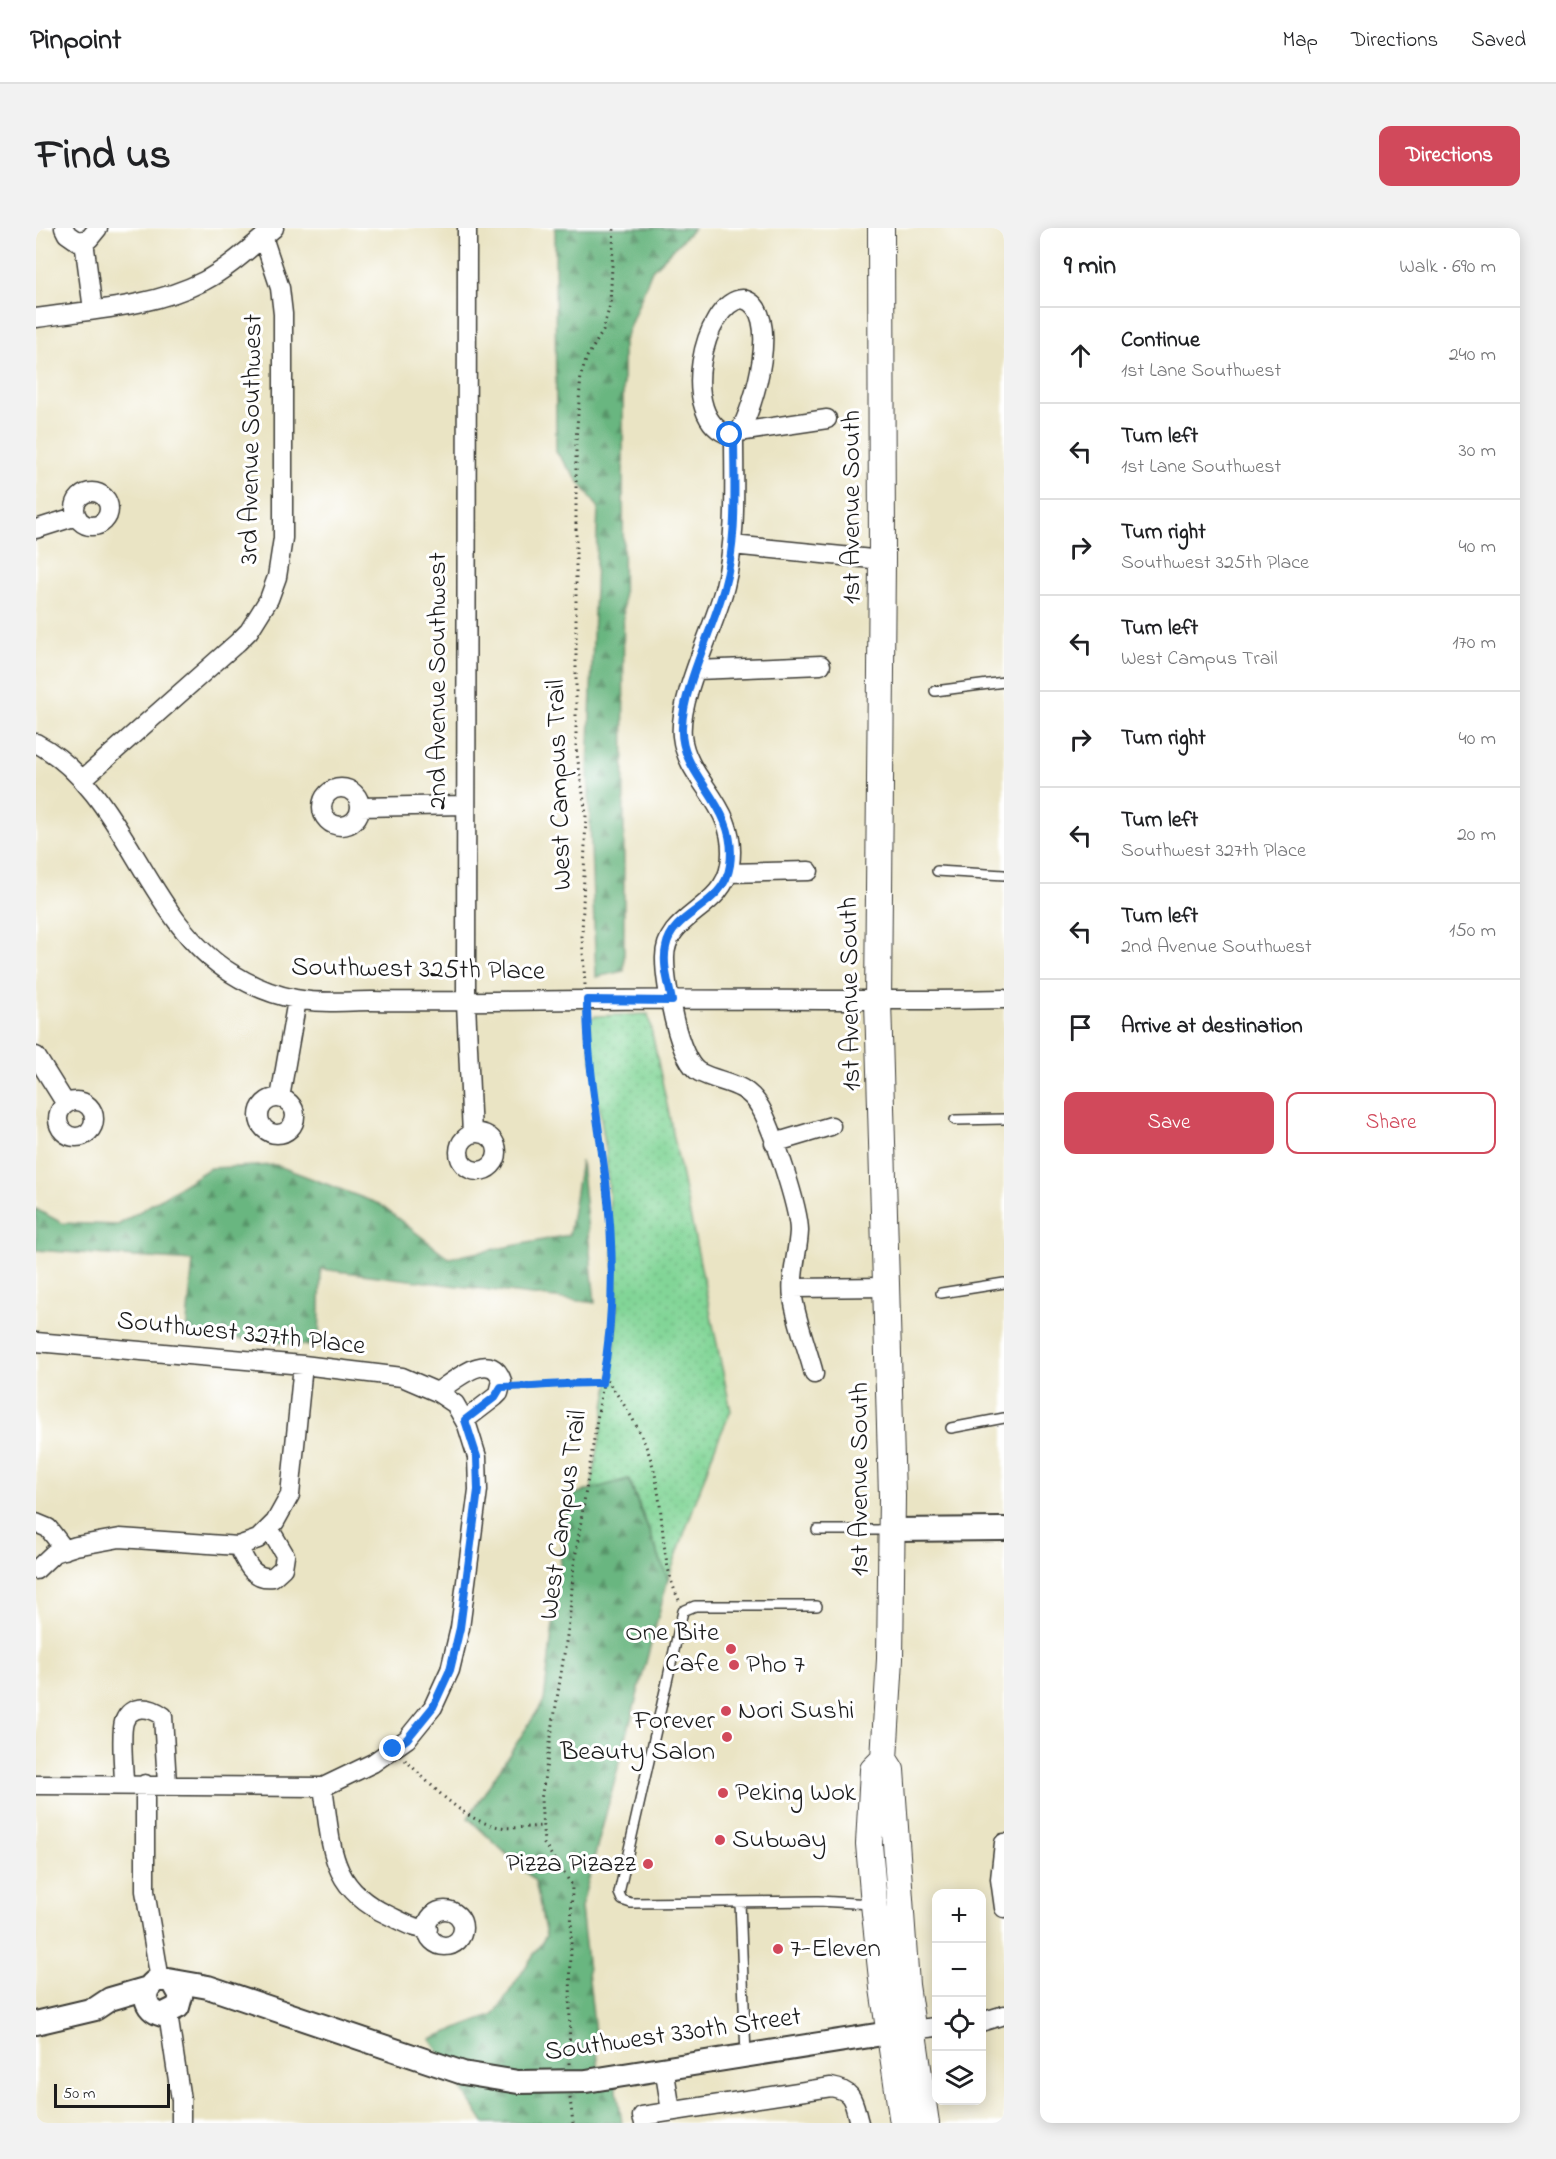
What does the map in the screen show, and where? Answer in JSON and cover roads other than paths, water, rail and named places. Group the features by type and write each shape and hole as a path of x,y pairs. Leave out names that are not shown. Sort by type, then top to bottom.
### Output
{"main road":[{"name":"1st Avenue South","path":"881,228 882,560 878,1001 887,1287 891,1530 890,1659 884,1759 891,1770 903,2123"},
{"name":"1st Avenue South","path":"884,1759 873,1770 869,1844 874,1904 900,2032 926,2123"}],"street":[{"path":"64,228 72,238 84,241 94,235 98,228"},
{"name":"2nd Avenue Southwest","path":"467,228 466,1003 472,1134"},
{"path":"36,318 152,300 204,281 269,232"},
{"name":"3rd Avenue Southwest","path":"83,779 249,631 269,598 277,577 283,538 284,323 269,232"},
{"path":"84,241 93,310"},
{"path":"814,1374 794,1301 798,1220 774,1143 761,1108 748,1091 737,1084 700,1072 687,1062 680,1047 664,960 668,940 680,924 719,892 728,873 731,846 727,827 713,795 687,756 682,736 684,711 724,590 732,545 737,434 755,396 762,347 758,310 749,301 743,299 731,301 721,313 706,347 699,375 699,392 708,416 722,432 737,434 827,419"},
{"path":"36,529 77,516"},
{"path":"732,545 882,560"},
{"path":"697,670 821,666"},
{"name":"Southwest 325th Place","path":"36,743 50,750 83,779 177,918 209,957 257,987 297,1000 466,1003 587,1000 1004,999"},
{"path":"360,807 465,805"},
{"path":"728,873 809,871"},
{"path":"280,1098 297,1000"},
{"path":"36,1056 66,1104"},
{"path":"774,1143 831,1126"},
{"path":"793,1288 887,1287"},
{"name":"Southwest 327th Place","path":"36,1342 303,1365 402,1377 437,1392 455,1404 466,1423"},
{"path":"36,1570 54,1553 120,1538 238,1546 258,1539 269,1528 290,1495 303,1365"},
{"path":"36,1785 167,1784 323,1787 373,1763 407,1739 433,1707 450,1670 460,1628 478,1490 477,1457 466,1423 495,1397 501,1387 500,1375 490,1366 484,1365 473,1369 437,1392"},
{"path":"36,1523 48,1528 66,1550"},
{"path":"238,1546 255,1573 260,1577 273,1577 283,1568 285,1556 269,1528"},
{"path":"891,1530 1004,1529"},
{"path":"124,1784 124,1722 132,1712 139,1708 153,1708 163,1716 167,1784"},
{"path":"145,1784 145,1891 181,2100 182,2123"},
{"path":"323,1787 333,1850 339,1873 344,1881 359,1900 369,1907 417,1929 428,1929"},
{"path":"1004,1843 1000,1879 1004,1908"},
{"name":"Southwest 330th Street","path":"36,2023 95,2009 110,1999 225,1994 253,2000 463,2073 518,2082 568,2082 900,2032"},
{"path":"900,2032 932,2028"},
{"path":"664,2067 671,2111"},
{"path":"643,2119 671,2111 822,2087 847,2091 852,2096 859,2123"}],"lane":[{"path":"935,692 1004,682"},
{"path":"937,871 1004,876"},
{"path":"955,1120 1004,1119"},
{"path":"941,1293 1004,1283"},
{"path":"951,1428 1004,1418"},
{"path":"817,1530 891,1530"},
{"path":"817,1606 695,1606 684,1609 619,1893 622,1900 631,1904 740,1902 874,1904"},
{"path":"740,1902 746,2056"}],"place":[{"name":"One Bite Cafe","path":"731,1649"},
{"name":"Pho 7","path":"734,1665"},
{"name":"Nori Sushi","path":"726,1711"},
{"name":"Forever Beauty Salon","path":"727,1737"},
{"name":"Peking Wok","path":"723,1793"},
{"name":"Subway","path":"720,1840"},
{"name":"Pizza Pizazz","path":"648,1864"},
{"name":"7-Eleven","path":"778,1949"}]}
